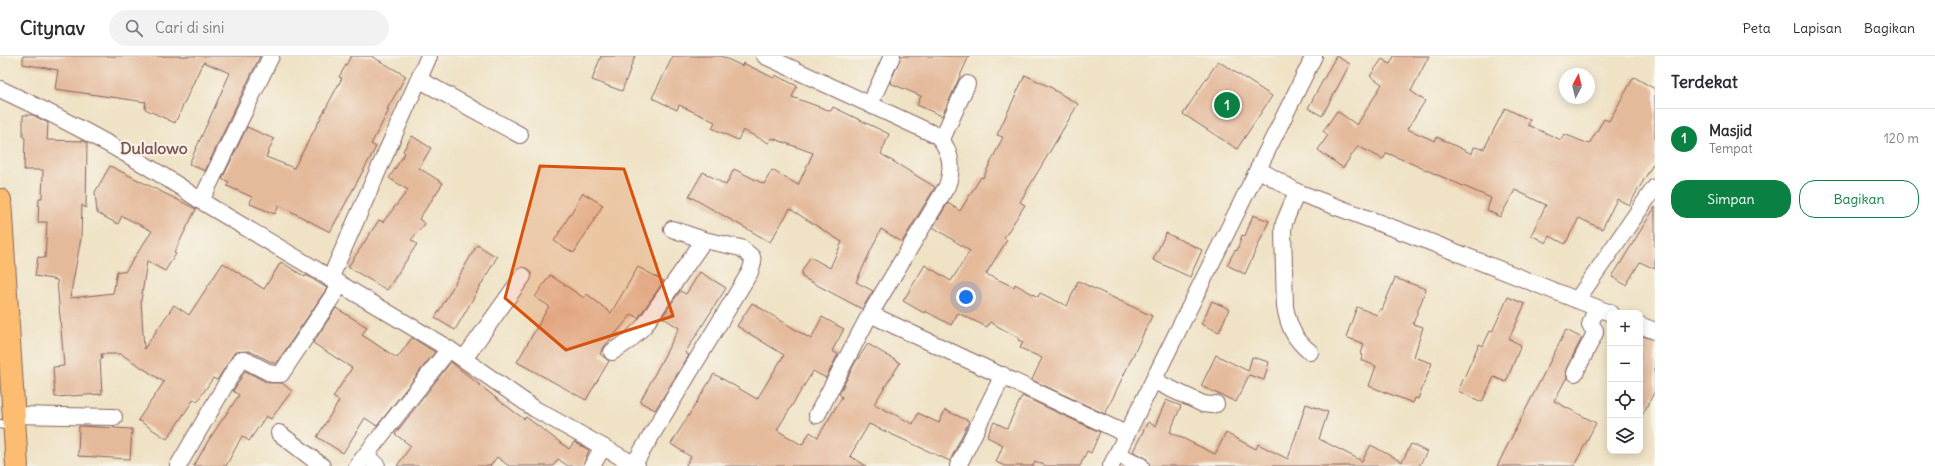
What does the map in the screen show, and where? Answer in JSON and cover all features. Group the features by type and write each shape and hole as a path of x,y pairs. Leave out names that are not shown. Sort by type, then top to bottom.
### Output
{"highway":[{"path":"0,200 10,422 17,466"}],"street":[{"path":"201,201 271,56"},
{"path":"178,466 240,360 244,360 272,374 281,374 335,282 429,56"},
{"path":"765,56 938,136 949,152 951,165 947,186 870,314 817,415"},
{"path":"870,104 892,56"},
{"path":"1141,466 1114,460 1126,434 1263,171 1314,56"},
{"path":"420,80 520,135"},
{"path":"942,140 967,84"},
{"path":"0,89 86,132 176,183 201,201 449,349 535,409 636,465 750,272 753,262 752,257 741,248 704,240 672,229"},
{"path":"1263,171 1294,190 1603,311 1590,325 1595,330 1595,333 1574,373"},
{"path":"1577,300 1655,187"},
{"path":"1294,190 1283,230 1285,307 1295,338 1310,352"},
{"path":"612,352 630,340 644,326 704,240"},
{"path":"464,359 523,276"},
{"path":"870,314 1003,375 1126,434"},
{"path":"1643,326 1655,331"},
{"path":"366,462 449,349"},
{"path":"958,466 1003,375"},
{"path":"1154,381 1203,404 1211,406 1216,404"},
{"path":"10,422 114,417"},
{"path":"279,433 322,466"},
{"path":"592,466 602,446"}],"highlighted area":[{"path":"540,166 624,169 673,316 566,350 505,298"}],"building":[{"path":"23,56 260,56 205,171 189,164 230,73 203,62 175,123 145,109 146,102 55,89 58,70 23,64"},
{"path":"351,56 371,56 406,76 387,109 389,110 371,144 376,147 330,232 279,205 275,214 250,204 252,197 227,186 229,182 222,179 247,127 274,139 266,157 294,168 342,78 339,77"},
{"path":"601,56 635,56 622,91 592,80"},
{"path":"673,56 721,56 742,66 743,63 774,78 775,75 797,86 792,97 831,111 833,107 889,134 881,154 935,187 902,242 881,229 856,282 873,291 862,309 802,277 802,271 810,257 830,268 842,242 790,209 770,242 689,196 703,172 726,185 734,169 764,184 772,170 798,185 813,153 772,138 769,143 743,130 738,140 712,128 715,122 679,105 677,110 652,98"},
{"path":"901,56 969,56 942,116 917,105 921,96 890,83"},
{"path":"1336,56 1350,64 1322,116 1308,108"},
{"path":"1394,56 1429,56 1411,91 1425,101 1407,129 1435,141 1437,137 1472,154 1474,147 1484,149 1505,108 1530,120 1528,125 1561,140 1564,134 1589,144 1604,119 1609,121 1634,77 1655,89 1655,161 1629,205 1617,199 1602,229 1579,218 1565,244 1550,236 1546,243 1531,235 1546,205 1515,190 1500,217 1487,210 1491,198 1387,153 1383,159 1358,146 1343,168 1318,150 1328,135 1323,131 1337,111 1357,125 1382,84 1370,76 1382,59 1390,64"},
{"path":"1218,61 1272,96 1237,149 1183,114"},
{"path":"1025,75 1054,89 1078,104 1020,202 1025,205 1004,238 1007,240 986,274 1014,287 1015,284 1038,297 1040,293 1067,306 1078,281 1152,316 1105,414 1032,380 1042,358 1020,348 1023,342 1018,340 1019,338 990,322 987,327 958,313 951,325 925,311 924,313 903,301 925,265 951,281 970,251 933,227 948,203 960,211 981,177 983,178 1003,137 997,135"},
{"path":"23,115 33,115 48,123 47,140 84,141 87,143 86,208 82,205 81,238 70,298 113,293 117,271 125,272 152,231 122,216 118,224 97,213 95,192 110,166 196,209 174,253 176,254 165,271 147,261 141,301 144,349 174,305 189,315 223,263 264,289 281,262 305,277 306,275 327,288 276,364 249,351 235,352 217,380 213,378 197,402 194,399 167,439 138,420 164,382 121,354 101,354 102,394 55,397 53,367 64,366 57,280 35,276 38,257 45,258 47,222 38,222 39,198 42,198 43,170 24,170 25,138 23,137"},
{"path":"412,136 431,148 419,168 443,183 419,219 425,224 411,240 417,244 387,290 348,267 379,220 383,222 408,190 389,178 405,153 403,151"},
{"path":"583,193 603,205 574,253 554,241"},
{"path":"1655,207 1655,269 1640,262 1626,285 1612,277"},
{"path":"1253,215 1269,221 1245,274 1227,265 1235,250 1237,251 1242,235 1245,236"},
{"path":"1166,233 1202,250 1190,277 1153,260"},
{"path":"477,245 497,257 455,330 435,318"},
{"path":"638,267 664,281 638,318 632,314 604,347 600,354 609,361 586,400 517,362 549,306 535,297 550,275 584,298 587,294 611,313"},
{"path":"700,272 726,288 685,353 689,355 655,410 640,402 679,328 662,317 680,291 686,294"},
{"path":"1395,278 1426,289 1413,324 1423,327 1414,357 1432,363 1418,399 1415,398 1413,403 1369,386 1376,366 1361,360 1364,344 1346,337 1357,307 1377,315 1380,309 1382,310"},
{"path":"1508,297 1525,304 1509,339 1521,345 1506,382 1494,377 1482,402 1458,391 1479,344 1483,346 1490,331 1492,332"},
{"path":"1212,301 1229,309 1219,332 1201,324"},
{"path":"752,303 811,339 822,317 844,329 832,351 838,354 826,378 813,371 777,430 802,445 810,432 818,437 842,397 839,394 855,363 868,344 900,363 874,404 913,424 918,413 939,423 945,410 969,421 950,461 869,424 850,456 866,466 685,466 691,457 671,444 714,374 757,399 784,355 737,326"},
{"path":"336,308 367,327 362,335 397,358 412,338 435,352 377,426 365,418 343,453 317,437 339,401 333,397 352,368 313,343"},
{"path":"1566,330 1582,338 1566,369 1567,377 1554,401 1596,423 1574,466 1497,466"},
{"path":"1643,336 1655,340 1655,391 1643,413"},
{"path":"1216,355 1248,371 1252,357 1269,362 1264,380 1249,375 1236,402 1201,386"},
{"path":"451,362 524,419 526,417 569,449 574,442 589,450 583,466 568,466 558,459 553,466 509,466 497,457 490,466 397,466 411,446 395,434"},
{"path":"245,371 268,383 282,383 292,391 271,419 266,416 249,441 242,436 226,466 194,466 208,441 239,395 233,391"},
{"path":"1022,396 1100,432 1091,453 1087,451 1080,466 1046,466 1035,461 1033,466 1005,466 996,462 1003,445 987,437 994,422 1007,428"},
{"path":"1166,400 1181,406 1170,432 1215,454 1226,433 1256,449 1258,444 1288,459 1306,404 1328,412 1319,439 1362,461 1371,445 1402,462 1411,444 1427,452 1419,466 1150,466 1146,458 1133,451 1148,422 1155,426"},
{"path":"79,426 132,429 130,459 78,456"}],"place":[{"name":"Masjid","path":"1227,105"}],"district":[{"name":"Dulalowo","path":"154,148"}]}
